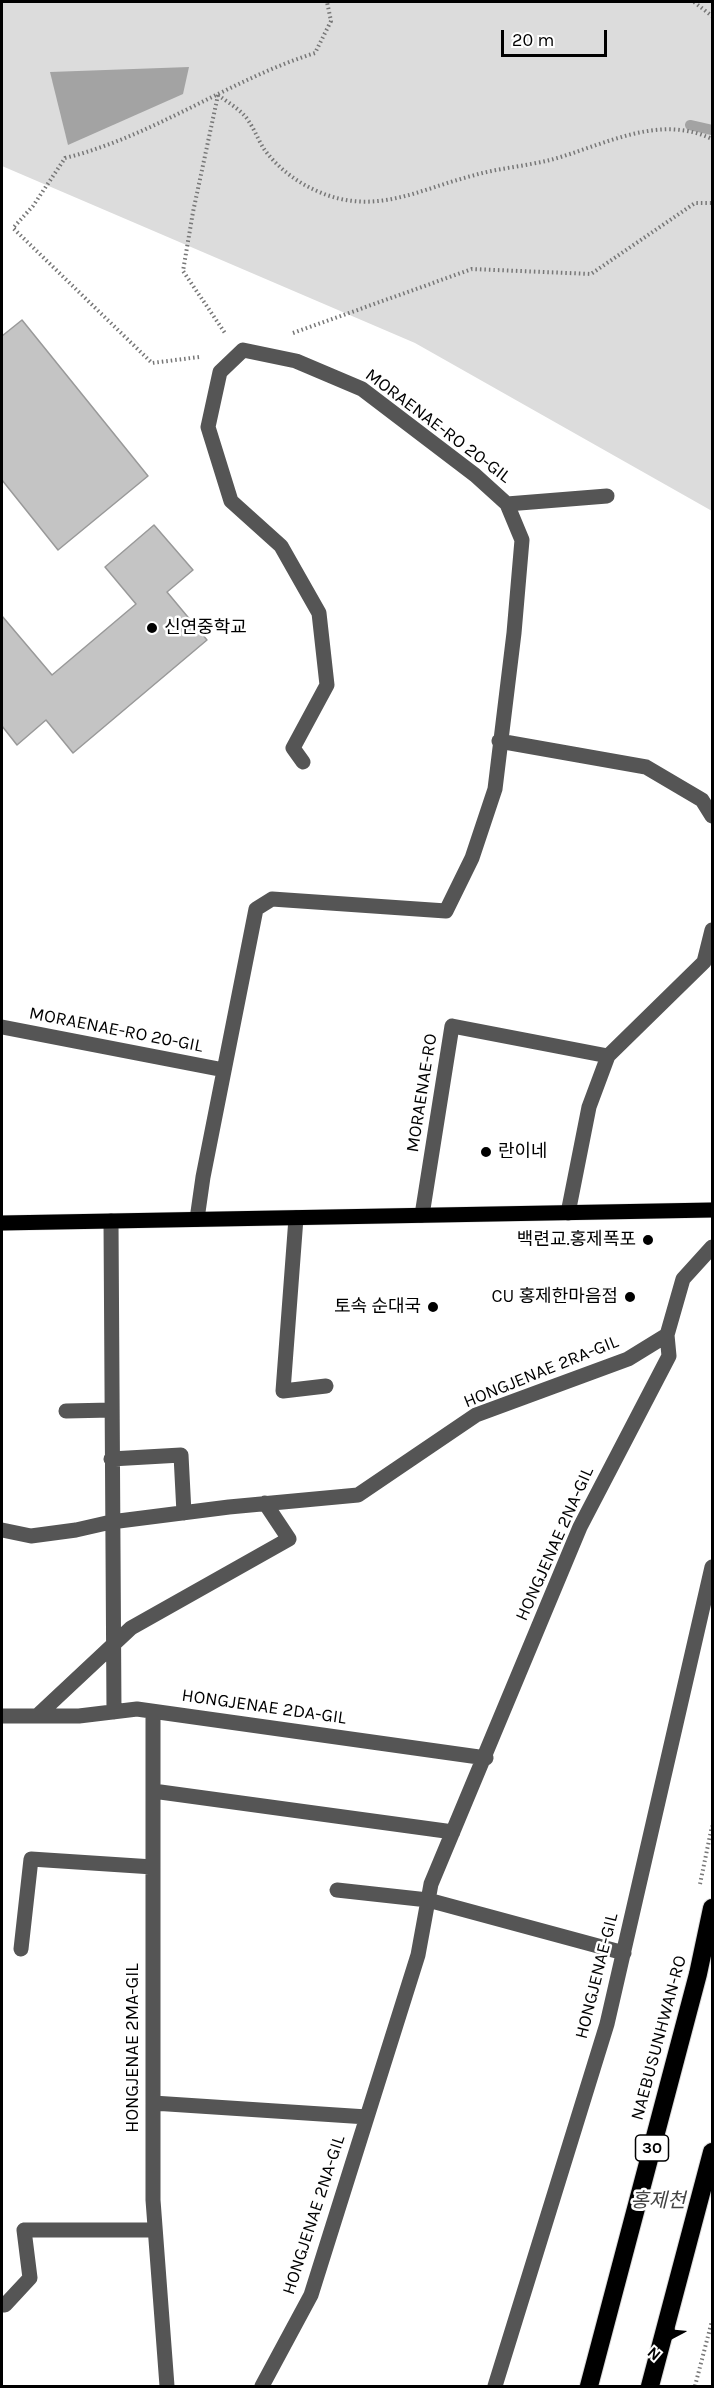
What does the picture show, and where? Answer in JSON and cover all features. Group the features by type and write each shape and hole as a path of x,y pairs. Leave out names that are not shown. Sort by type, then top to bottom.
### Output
{"highway":[{"name":"NAEBUSUNHWAN-RO","path":"589,2386 698,1974 712,1908"},
{"path":"650,2386 712,2152"}],"main road":[{"path":"2,1223 712,1210"}],"street":[{"name":"MORAENAE-RO 20-GIL","path":"197,1219 256,909 272,899 446,911 472,858 495,789 499,741 514,633 522,540 507,504 475,475 362,389 296,361 243,350"},
{"path":"243,350 220,372 208,427 231,501 281,546 318,613 327,685 293,748 303,762"},
{"name":"MORAENAE-RO 20-GIL","path":"507,504 607,496"},
{"path":"499,741 646,767 702,800 712,816"},
{"path":"568,1213 589,1107 608,1056 704,962 712,930"},
{"name":"MORAENAE-RO","path":"422,1215 453,1026 608,1056"},
{"name":"MORAENAE-RO 20-GIL","path":"2,1027 224,1070"},
{"path":"296,1218 283,1391 326,1386"},
{"path":"111,1221 111,1522 114,1712"},
{"name":"HONGJENAE 2NA-GIL","path":"262,2386 311,2295 418,1955 431,1884 486,1758 580,1527 669,1356 667,1335 683,1279 712,1247"},
{"name":"HONGJENAE 2RA-GIL","path":"2,1530 31,1536 76,1530 111,1522 265,1503 358,1495 476,1415 628,1359 667,1335"},
{"path":"66,1411 111,1410"},
{"path":"111,1459 181,1455 184,1513"},
{"path":"37,1716 131,1628 289,1539 265,1503"},
{"name":"HONGJENAE-GIL","path":"495,2386 607,2024 712,1567"},
{"name":"HONGJENAE 2DA-GIL","path":"2,1716 79,1716 137,1709 486,1758"},
{"name":"HONGJENAE 2MA-GIL","path":"153,1712 155,2230 167,2386"},
{"path":"153,1791 453,1832"},
{"path":"21,1949 31,1859 153,1867"},
{"path":"337,1890 428,1900 624,1953"},
{"name":"HONGJENAE 2NA-GIL","path":"153,2103 367,2117"},
{"path":"2,2305 5,2305 30,2278 24,2230 155,2230"}],"path":[{"path":"243,350 152,363 13,228 33,206 65,158 90,152 291,60 315,53 331,21 327,2"},
{"path":"694,2 712,16"},
{"path":"218,95 244,115 265,150 283,171 317,191 362,203 405,198 474,175 551,160 611,139 660,129 699,132 712,139"},
{"path":"218,95 183,271 218,326 243,350"},
{"path":"286,335 472,269 591,274 695,203 712,203"},
{"path":"695,2386 712,2321"}],"shaded area":[{"path":"2,2 712,2 712,511 415,343 2,166"},
{"path":"189,67 183,94 68,145 50,72"}],"pier":[{"name":"홍제천","path":"712,1859 712,2113 687,2211 627,2386 573,2386 670,2050"}],"building":[{"path":"22,320 148,476 58,550 2,480 2,336"},
{"name":"신연중학교","path":"154,525 193,570 167,592 207,640 73,753 46,720 17,745 2,726 2,616 52,675 136,604 105,567"}],"waterway":[{"path":"690,125 712,130"}],"place":[{"name":"신연중학교","path":"152,628"},
{"name":"란이네","path":"486,1152"},
{"name":"백련교.홍제폭포","path":"648,1240"},
{"name":"CU 홍제한마음점","path":"630,1297"},
{"name":"토속 순대국","path":"433,1307"}]}
